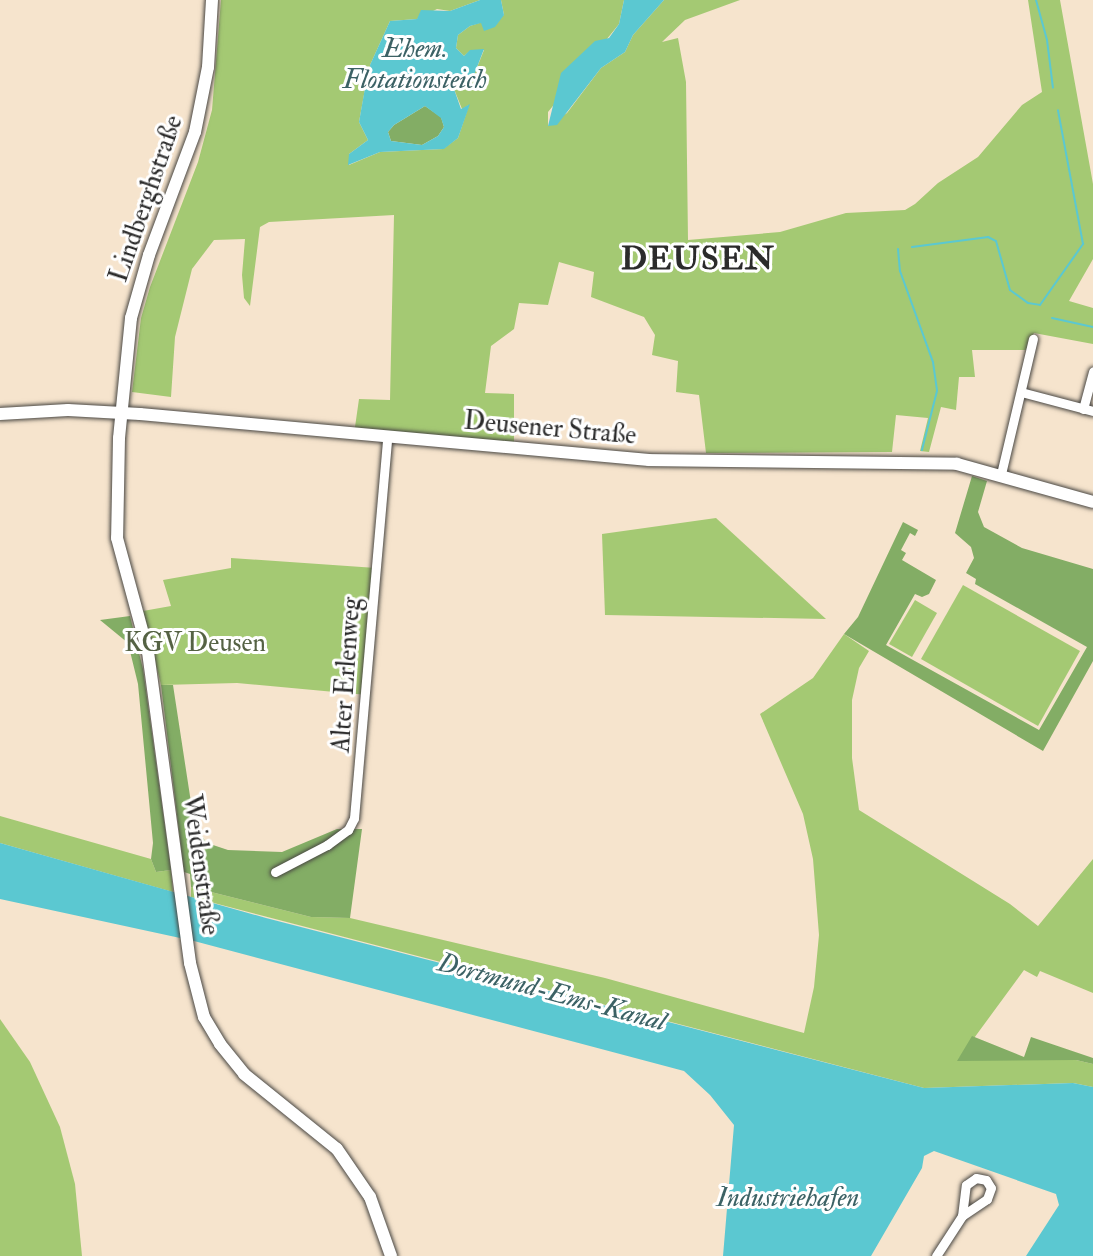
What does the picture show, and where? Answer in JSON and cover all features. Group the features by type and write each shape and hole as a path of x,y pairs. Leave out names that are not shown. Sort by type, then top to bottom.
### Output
{"street":[{"name":"Lindberghstraße","path":"121,412 135,301 184,169 201,109 212,0"},
{"path":"1001,474 1033,339"},
{"path":"1083,409 1093,371"},
{"path":"1021,392 1093,411"},
{"name":"Deusener Straße","path":"0,414 68,410 121,412 387,437 697,462 942,463 1001,474 1093,502"},
{"name":"Weidenstraße","path":"121,412 117,538 148,652 190,963 204,1017 220,1044 262,1090 337,1149 370,1197 391,1256"},
{"name":"Alter Erlenweg","path":"275,872 327,845 348,830 354,818 387,437"},
{"path":"936,1256 962,1216"}],"green space":[{"path":"221,0 480,0 450,11 437,9 417,19 390,21 370,65 372,87 365,89 359,122 368,140 349,154 349,165 380,152 443,149 458,138 469,105 462,109 454,89 474,75 484,50 471,50 464,56 456,48 458,35 470,26 504,15 501,0 624,0 619,24 548,112 548,126 567,113 601,68 625,52 633,35 664,0 740,0 685,20 662,42 678,38 686,82 688,240 780,232 846,213 905,210 915,204 938,183 978,157 1022,105 1042,92 1028,0 1060,0 1093,184 1093,259 1069,301 1093,308 1093,344 1034,333 1026,350 972,350 975,377 959,377 956,410 941,407 929,452 920,451 928,418 896,415 892,452 706,453 699,395 676,392 678,361 652,355 655,335 644,317 591,297 594,272 559,262 548,305 519,303 514,329 491,346 485,393 514,394 514,449 354,434 359,399 390,400 394,215 269,222 260,227 250,306 244,298 242,275 245,239 214,240 192,269 175,337 171,397 132,392 141,318 150,287 198,162 212,110"},
{"path":"425,106 441,117 444,127 438,136 422,145 391,141 388,132 394,125"},
{"path":"972,476 987,481 978,512 984,527 1022,548 1093,569 1093,661 1043,751 844,634 858,617 903,522 918,530 915,536 910,533 901,550 906,553 902,560 936,580 929,594 922,597 915,594 886,645 1039,730 1087,647 975,584 976,579 966,573 974,558 971,547 955,533"},
{"path":"716,518 826,619 605,615 602,534"},
{"name":"KGV Deusen","path":"231,558 376,568 367,695 237,683 161,685 143,611 171,606 163,580 231,568"},
{"path":"963,585 1080,651 1038,726 921,659"},
{"path":"915,600 937,613 912,657 889,644"},
{"path":"130,616 143,669 171,870 156,872 151,859 153,843 138,684 128,643 100,620"},
{"path":"844,634 869,651 859,668 852,700 852,758 859,810 1010,904 1038,926 1093,859 1093,993 1040,971 1037,977 1024,970 958,1060 1076,1060 1093,1064 1093,1087 1073,1083 924,1088 191,897 191,887 311,917 350,918 605,978 804,1033 814,987 819,935 813,859 803,814 760,714 813,678"},
{"path":"161,685 173,685 197,830 207,843 228,850 282,852 337,829 362,829 350,918 311,917 191,887 190,874 184,872"},
{"path":"0,816 151,859 156,872 171,870 173,892 0,843"},
{"path":"0,1019 30,1062 60,1127 75,1184 82,1256 0,1256"},
{"path":"972,1036 1024,1057 1031,1037 1093,1058 1093,1064 1076,1060 957,1061"}],"water":[{"name":"Ehem. Flotationsteich","path":"480,0 501,0 504,15 495,27 484,31 481,23 470,26 458,35 456,48 464,56 470,50 484,49 474,75 454,89 461,109 470,104 458,138 444,149 380,152 348,165 349,154 368,140 359,122 365,88 372,87 370,65 390,21 417,19 421,10 450,11","holes":["425,106 441,118 444,127 438,136 422,145 391,141 388,132 394,125"]},
{"path":"624,0 664,0 633,35 625,52 601,68 557,125 548,126 561,73 595,41 609,38 619,24"},
{"path":"0,843 266,918 924,1088 1073,1083 1093,1087 1093,1256 1026,1256 1059,1205 1056,1194 934,1151 924,1156 922,1168 871,1256 723,1256 734,1125 710,1095 684,1071 194,941 0,899"}],"waterway":[{"path":"1036,0 1047,40 1053,88"},
{"path":"912,247 988,237 996,241 1010,290 1028,303 1040,305 1083,244 1058,110"},
{"path":"898,249 900,271 933,362 937,391 922,450"},
{"path":"1052,318 1093,327"}],"district":[{"name":"DEUSEN","path":"698,259"}],"water label":[{"name":"Dortmund-Ems-Kanal","path":"552,992"},
{"name":"Industriehafen","path":"788,1198"}]}
